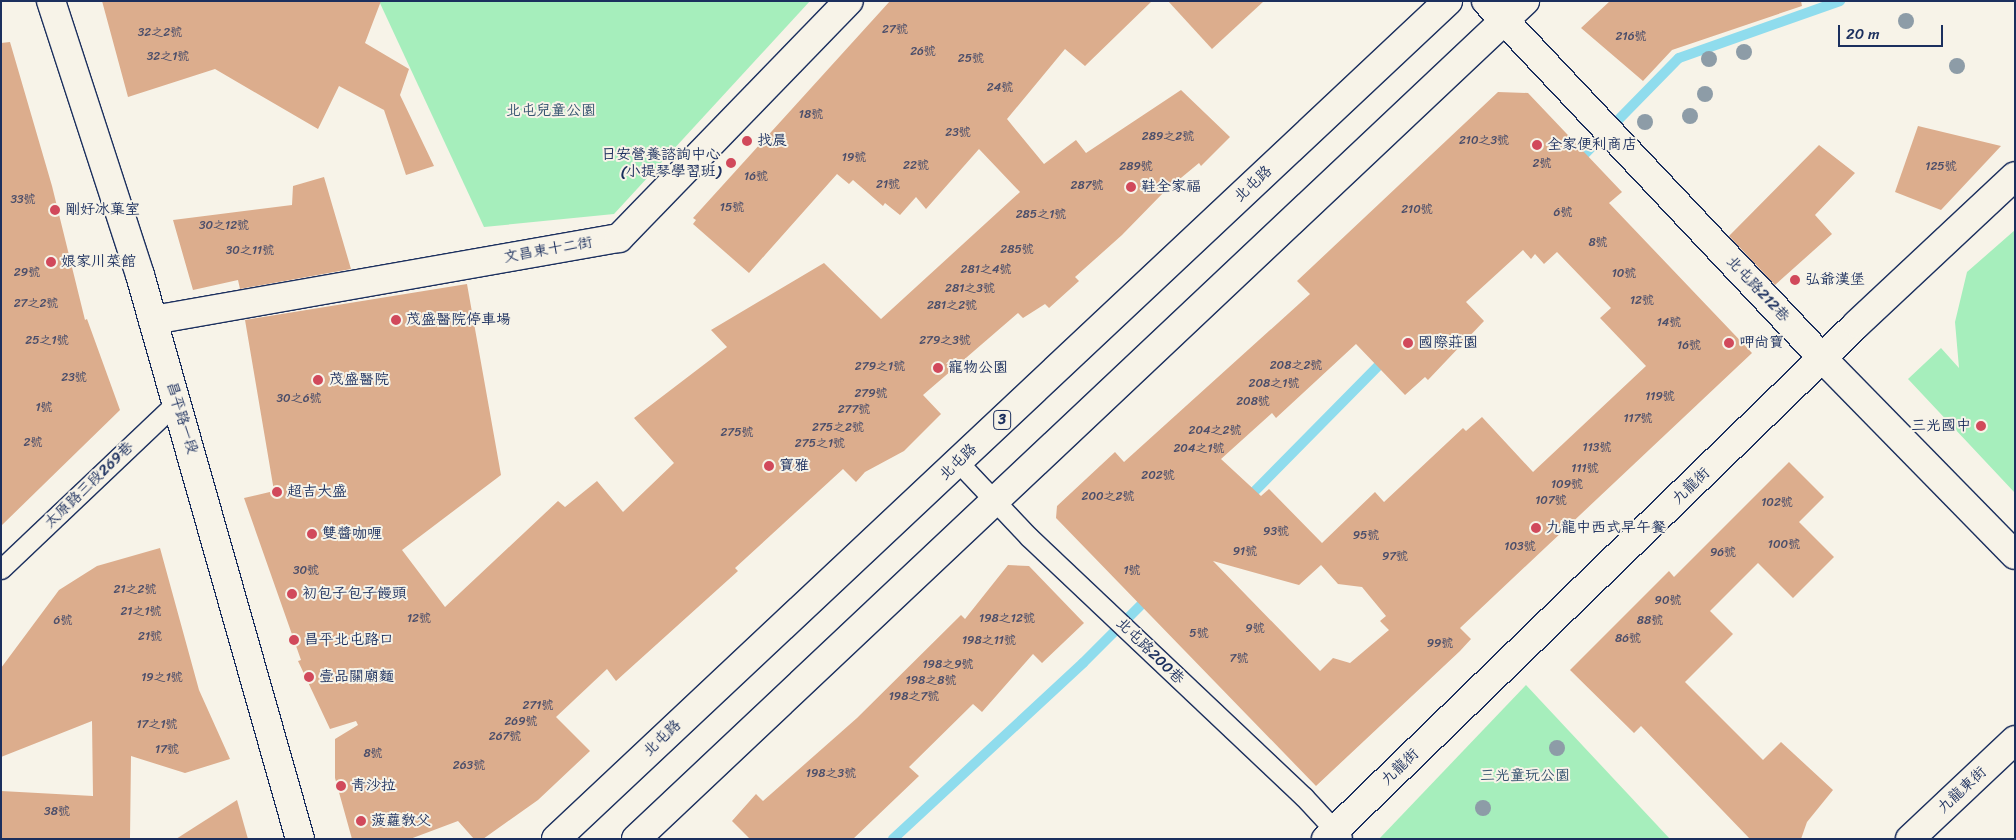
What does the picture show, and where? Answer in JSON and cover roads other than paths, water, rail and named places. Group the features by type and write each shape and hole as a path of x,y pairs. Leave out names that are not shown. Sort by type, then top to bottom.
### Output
{"street":[{"name":"昌平路一段","path":"51,1 153,320 300,839"},
{"name":"文昌東十二街","path":"153,320 619,238 849,1"},
{"name":"北屯路","path":"556,839 1448,1"},
{"path":"636,839 995,500 1495,11 1525,1"},
{"name":"北屯路212巷","path":"1495,11 1822,358 2015,555"},
{"name":"九龍街","path":"1334,836 1822,358 2015,176"},
{"name":"九龍東街","path":"1910,839 2015,740"}],"lane":[{"name":"太原路三段269巷","path":"3,562 177,402"},
{"name":"北屯路200巷","path":"958,462 1304,798 1334,836"}],"waterway":[{"path":"1576,163 1679,58 1840,1"},
{"path":"1247,499 1386,358"},
{"path":"893,839 1083,663 1150,596"}],"place":[{"name":"找晨","path":"747,141"},
{"name":"全家便利商店","path":"1537,145"},
{"name":"日安營養諮詢中心 (小提琴學習班)","path":"731,163"},
{"name":"鞋全家福","path":"1131,187"},
{"name":"剛好冰菓室","path":"55,210"},
{"name":"娘家川菜館","path":"51,262"},
{"name":"弘爺漢堡","path":"1795,280"},
{"name":"茂盛醫院停車場","path":"396,320"},
{"name":"國際莊園","path":"1408,343"},
{"name":"呷尚寶","path":"1729,343"},
{"name":"寵物公園","path":"938,368"},
{"name":"茂盛醫院","path":"318,380"},
{"name":"三光國中","path":"1981,426"},
{"name":"寶雅","path":"769,466"},
{"name":"超吉大盛","path":"277,492"},
{"name":"九龍中西式早午餐","path":"1536,528"},
{"name":"雙醬咖喱","path":"312,534"},
{"name":"初包子包子饅頭","path":"292,594"},
{"name":"昌平北屯路口","path":"294,640"},
{"name":"壹品關廟麵","path":"309,677"},
{"name":"青沙拉","path":"341,786"},
{"name":"菠蘿教父","path":"361,821"}],"park label":[{"name":"北屯兒童公園","path":"551,111"},
{"name":"三光童玩公園","path":"1525,776"}]}
